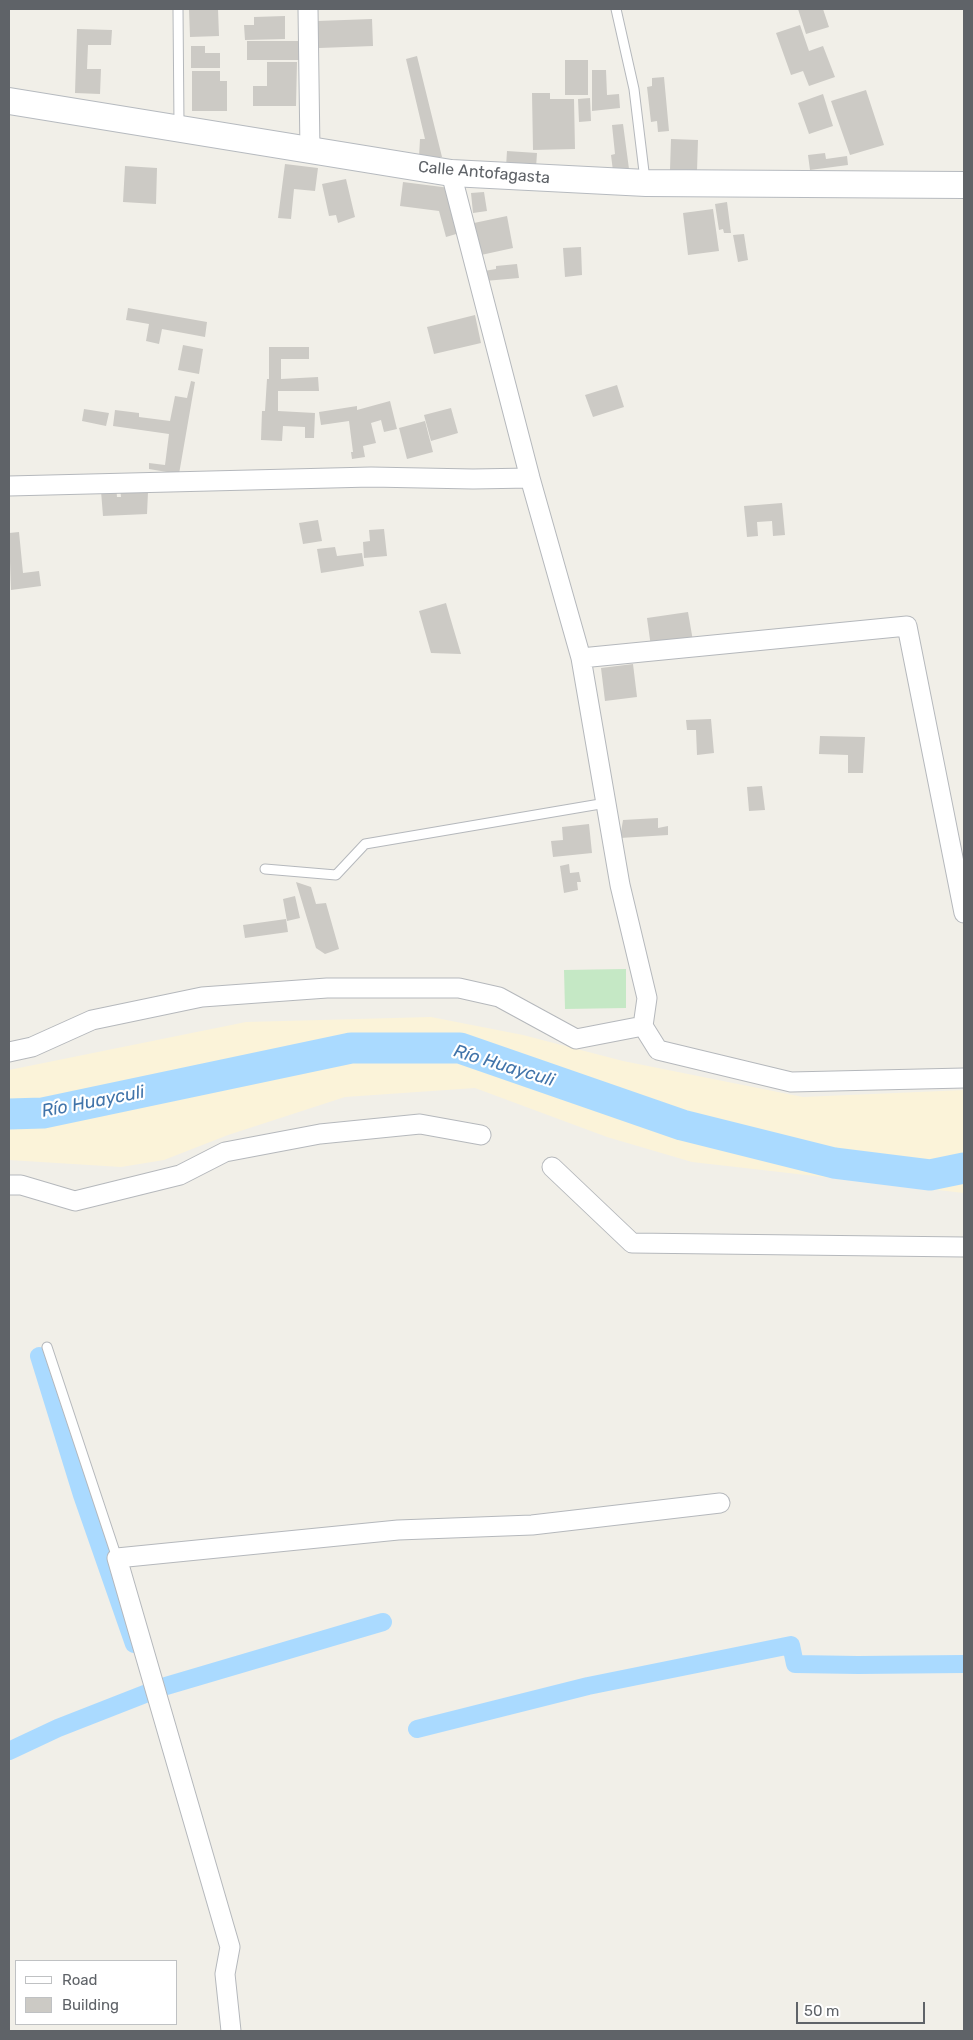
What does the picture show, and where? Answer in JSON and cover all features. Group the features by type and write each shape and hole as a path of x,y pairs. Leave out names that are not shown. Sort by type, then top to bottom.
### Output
{"main road":[{"name":"Calle Antofagasta","path":"9,102 452,173 646,183 964,185"}],"street":[{"path":"308,9 310,151"},
{"path":"452,173 530,478 581,658 620,885 647,998 644,1026 658,1050 792,1082 964,1078"},
{"path":"9,486 361,477 530,478"},
{"path":"581,658 907,626 964,913"},
{"path":"9,1052 32,1047 92,1020 202,996 328,988 459,988 499,996 576,1039 644,1026"},
{"path":"9,1185 21,1185 75,1201 180,1175 225,1152 320,1134 420,1124 481,1135"},
{"path":"552,1167 632,1244 964,1247"},
{"path":"231,2031 225,1974 230,1947 118,1558 398,1530 532,1525 720,1503"}],"lane":[{"path":"178,9 179,128"},
{"path":"616,9 634,89 646,183"},
{"path":"265,869 336,875 366,844 606,802"},
{"path":"47,1348 118,1558"}],"green space":[{"path":"626,969 626,1008 565,1009 564,970"}],"sand":[{"path":"431,1017 523,1035 623,1061 803,1097 964,1090 964,1193 692,1162 607,1137 475,1088 345,1097 228,1135 164,1160 121,1167 9,1160 9,1070 246,1022"}],"building":[{"path":"189,9 218,9 219,36 190,37"},
{"path":"798,9 823,9 829,27 806,34"},
{"path":"285,16 285,39 245,40 244,25 254,25 254,17"},
{"path":"372,19 373,46 319,48 317,21"},
{"path":"800,25 809,51 823,46 835,77 809,86 803,71 791,75 776,33"},
{"path":"77,29 112,30 111,45 88,45 87,69 101,69 100,94 75,93"},
{"path":"247,41 302,41 303,60 247,60"},
{"path":"191,46 205,46 205,53 220,53 220,68 191,68"},
{"path":"417,56 442,157 419,157 420,139 425,139 406,59"},
{"path":"565,60 588,60 588,95 565,95"},
{"path":"267,62 297,62 296,106 253,106 253,86 267,86"},
{"path":"592,70 606,70 607,95 619,94 620,108 592,111"},
{"path":"192,71 220,71 220,81 227,81 227,111 192,111"},
{"path":"664,77 669,131 658,132 657,121 651,122 647,87 652,86 652,78"},
{"path":"866,90 884,145 850,155 831,101"},
{"path":"532,93 550,93 550,99 574,99 575,149 533,150"},
{"path":"823,94 833,126 809,134 798,103"},
{"path":"590,98 591,121 579,122 578,99"},
{"path":"623,124 629,169 613,171 611,155 615,154 612,125"},
{"path":"671,139 698,140 697,171 670,170"},
{"path":"507,151 537,153 536,168 506,167"},
{"path":"825,153 826,159 847,156 848,165 810,170 808,155"},
{"path":"285,164 318,168 315,191 294,189 291,219 278,218"},
{"path":"125,166 157,168 156,204 123,202"},
{"path":"346,179 355,217 338,223 336,215 329,216 322,184"},
{"path":"403,182 450,188 463,232 446,237 439,211 400,206"},
{"path":"484,192 487,211 473,213 471,193"},
{"path":"727,202 731,233 724,233 723,229 719,230 715,204"},
{"path":"713,209 719,251 688,255 683,213"},
{"path":"507,216 513,248 481,255 474,223"},
{"path":"744,234 748,260 738,262 733,235"},
{"path":"581,247 582,275 565,277 563,248"},
{"path":"517,264 519,278 485,281 484,271 496,269 496,266"},
{"path":"128,308 207,322 205,337 162,329 159,344 146,341 149,324 126,320"},
{"path":"475,315 481,343 434,354 427,327"},
{"path":"183,345 203,349 199,374 178,370"},
{"path":"269,347 309,347 309,359 281,359 281,379 318,377 319,391 278,391 278,411 315,413 314,438 305,438 305,427 283,426 282,441 261,440 262,411 265,411 267,379 269,379"},
{"path":"191,381 195,382 179,474 149,469 149,463 165,465 169,434 113,426 115,410 139,413 139,417 170,421 175,396 187,398"},
{"path":"617,385 624,407 593,417 585,395"},
{"path":"390,401 397,429 384,432 381,420 371,423 376,443 363,446 365,457 352,459 351,452 353,452 349,421 321,425 319,412 357,406 357,410"},
{"path":"451,408 458,433 431,441 424,415"},
{"path":"84,409 109,413 106,426 82,421"},
{"path":"425,421 433,452 407,459 399,428"},
{"path":"116,485 117,497 121,497 120,488 140,487 141,492 148,492 147,514 103,516 101,491"},
{"path":"782,503 785,535 773,536 772,521 757,522 758,536 747,537 744,506"},
{"path":"318,520 322,541 303,544 299,523"},
{"path":"384,529 387,556 364,558 363,542 370,541 369,530"},
{"path":"19,532 23,573 39,571 41,586 11,590 9,533"},
{"path":"335,547 337,556 362,553 364,566 321,573 317,549"},
{"path":"446,603 461,654 431,653 419,611"},
{"path":"688,612 693,641 651,647 647,618"},
{"path":"633,664 637,697 605,701 601,668"},
{"path":"711,719 714,753 697,755 696,730 687,730 686,720"},
{"path":"820,736 865,737 863,773 848,773 848,755 819,754"},
{"path":"762,786 765,810 749,811 747,787"},
{"path":"658,818 658,828 668,826 668,835 620,838 623,820"},
{"path":"589,824 592,853 553,857 551,841 563,840 562,827"},
{"path":"569,864 570,873 579,872 581,882 577,882 578,890 564,893 560,866"},
{"path":"296,882 311,887 316,904 326,903 339,949 325,954 316,948"},
{"path":"295,896 300,918 287,921 283,899"},
{"path":"286,919 288,932 245,938 243,925"}],"waterway":[{"name":"Río Huayculi","path":"9,1114 43,1113 351,1048 460,1048 682,1125 834,1163 930,1175 964,1168"},
{"path":"39,1356 82,1495 134,1644"},
{"path":"166,1686 383,1622"},
{"path":"417,1729 588,1686 791,1645 795,1664 964,1664"},
{"path":"9,1751 58,1728 150,1692"}]}
